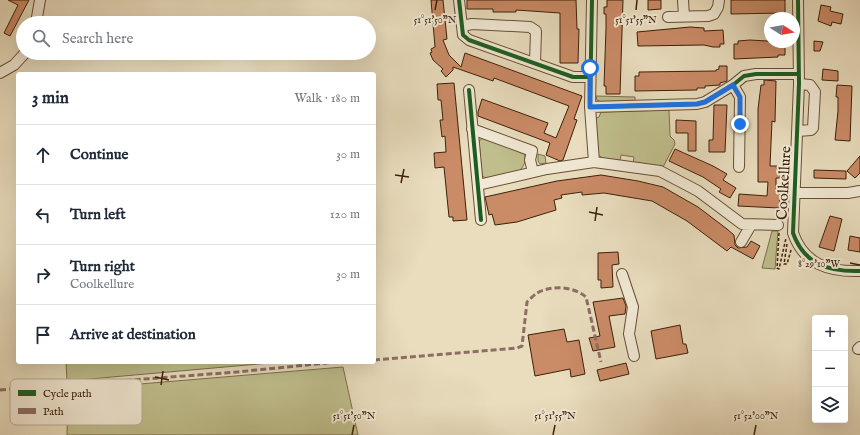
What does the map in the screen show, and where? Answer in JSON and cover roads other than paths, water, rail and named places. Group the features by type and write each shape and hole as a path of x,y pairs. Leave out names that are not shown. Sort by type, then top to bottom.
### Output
{"street":[{"path":"37,16 40,0"},
{"path":"459,0 463,35 469,40 573,77 590,77"},
{"path":"592,0 590,107 594,162"},
{"path":"683,0 684,16"},
{"path":"668,17 708,16 714,14 718,7 719,0"},
{"name":"Coolkellure","path":"798,0 798,131 793,233 798,245 811,261 832,270 860,271"},
{"path":"462,26 472,24 530,27 536,31 535,63"},
{"path":"0,74 18,60"},
{"path":"590,107 697,104 705,102 733,85 741,78 750,75 799,74"},
{"name":"Coolkellure","path":"798,131 807,131 813,128 815,92 810,85 799,84"},
{"path":"733,85 740,97 739,167"},
{"path":"469,90 481,220"},
{"path":"472,129 532,151 530,160 533,172"},
{"path":"478,185 533,172 594,162 663,173 698,192 742,224 779,227"},
{"name":"Coolkellure","path":"795,193 848,193 860,191"},
{"path":"741,242 751,225"},
{"path":"622,274 633,307 629,334 634,356"}]}
